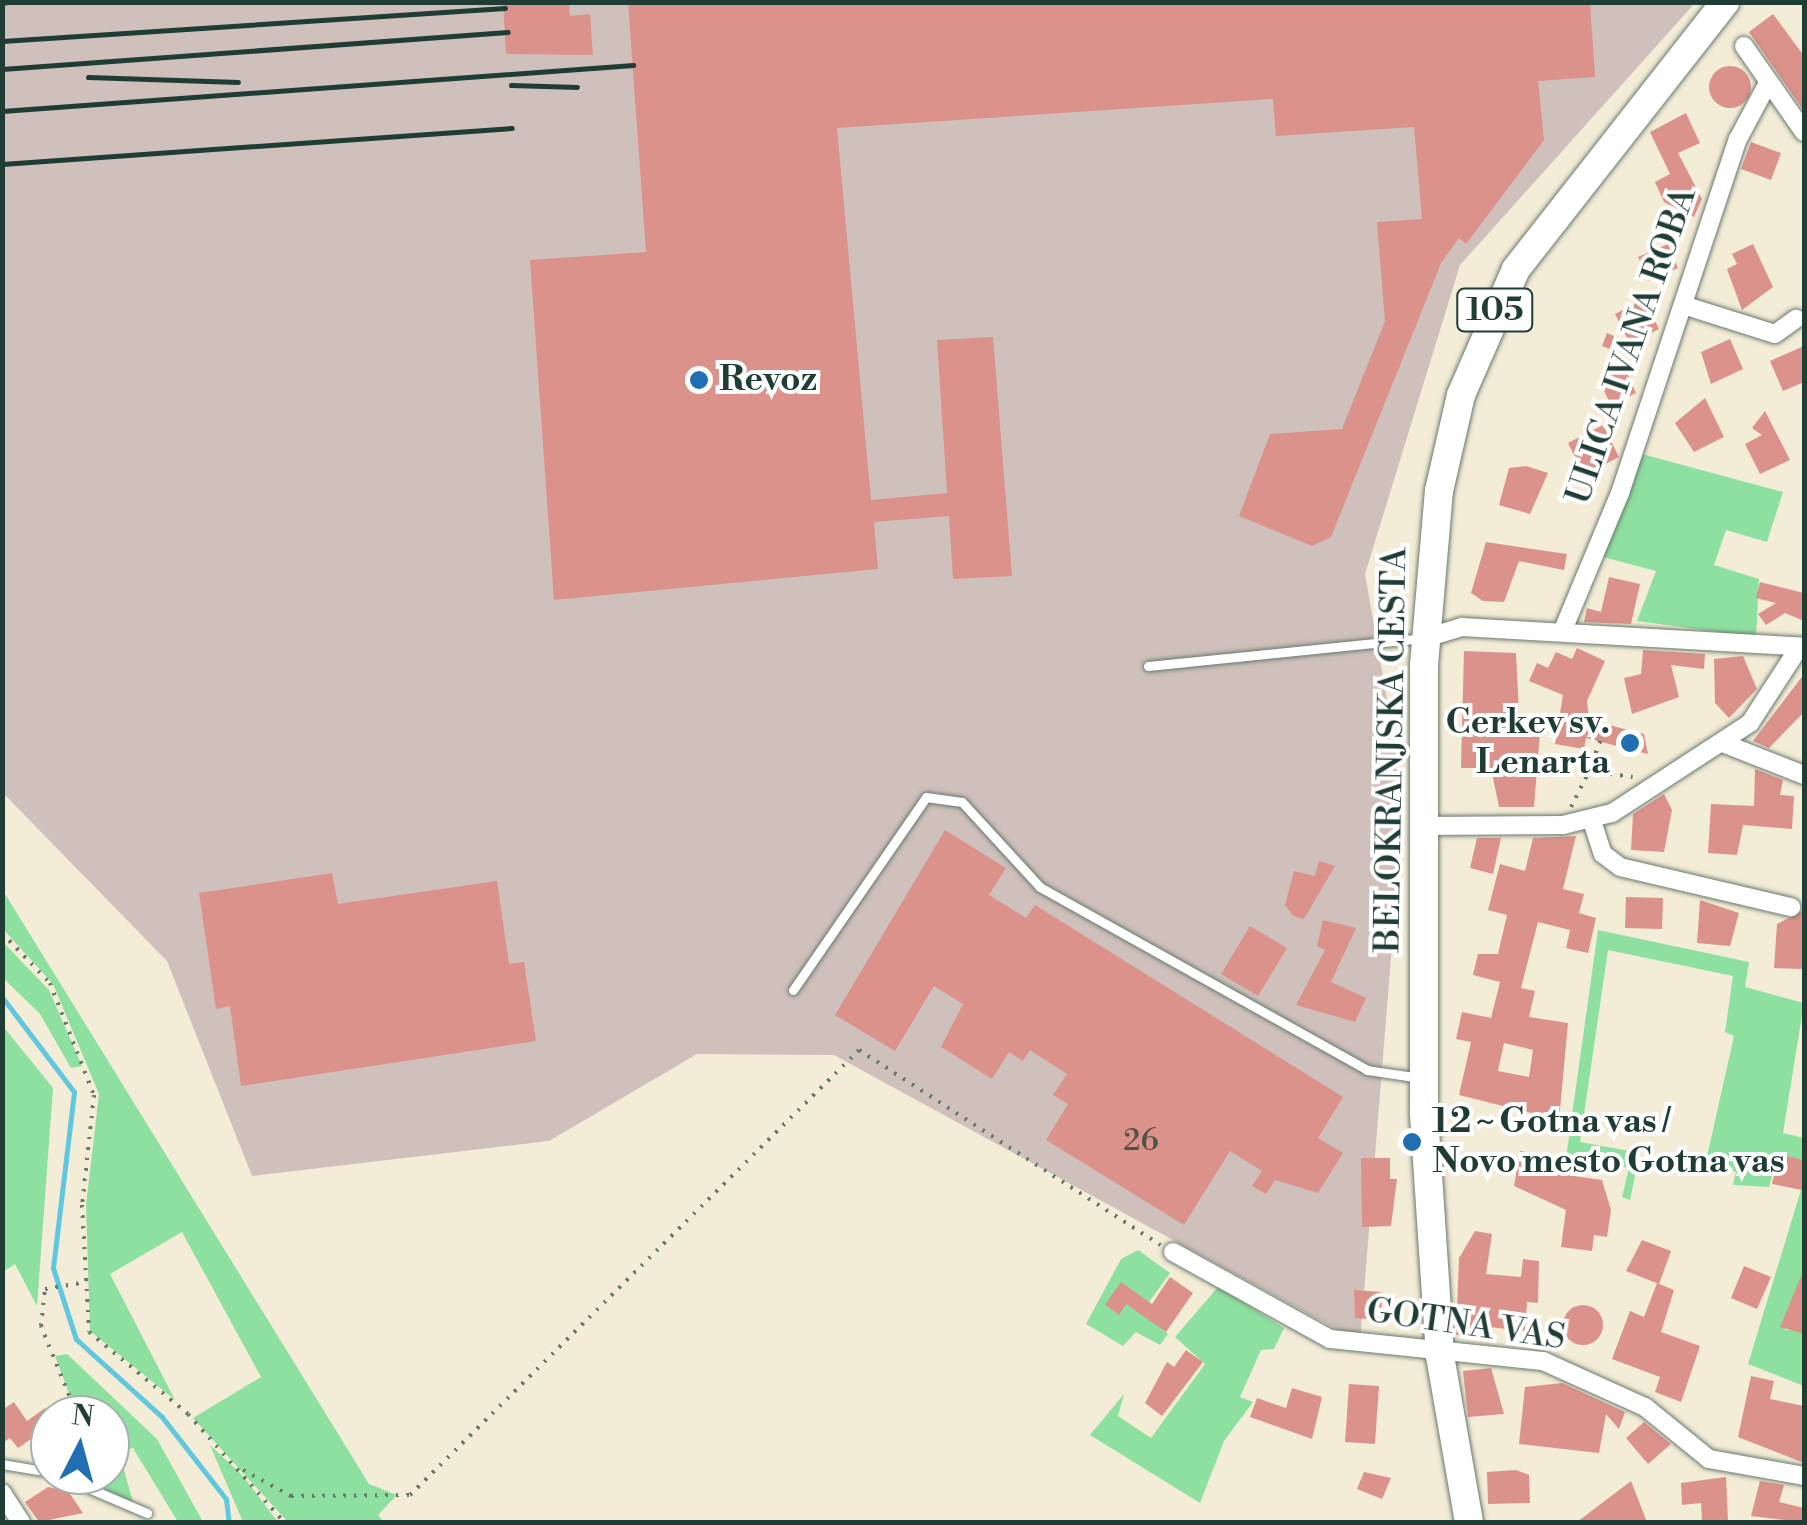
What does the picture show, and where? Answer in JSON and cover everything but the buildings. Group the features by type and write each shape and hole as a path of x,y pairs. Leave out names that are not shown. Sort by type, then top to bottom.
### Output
{"main road":[{"name":"BELOKRANJSKA CESTA","path":"1469,1522 1440,1356 1424,1078 1426,638 1440,491 1489,323 1596,156 1725,2"}],"street":[{"path":"1744,46 1767,85 1804,132"},
{"name":"ULICA IVANA ROBA","path":"1563,630 1683,305 1738,139 1767,85"},
{"path":"1683,305 1776,334 1796,319"},
{"path":"1426,638 1462,627 1563,630 1801,648"},
{"path":"1426,826 1563,825 1592,821 1726,744 1801,648"},
{"path":"1726,744 1804,775"},
{"path":"1592,821 1602,854 1620,868 1791,908"},
{"name":"GOTNA VAS","path":"1173,1252 1330,1339 1440,1356 1544,1361 1646,1407 1709,1459 1804,1476"},
{"path":"2,1492 21,1522"}],"lane":[{"path":"1148,666 1426,638"},
{"path":"793,990 926,797 962,802 1040,887 1367,1070 1424,1078"},
{"path":"2,1464 30,1469"},
{"path":"105,1495 148,1513"}],"path":[{"path":"1563,825 1604,731"},
{"path":"1589,770 1644,775"},
{"path":"2,933 50,984 94,1095 82,1205 89,1332 243,1470 284,1522"},
{"path":"243,1470 291,1496 410,1495 858,1050 1173,1252"},
{"path":"69,1395 41,1326 45,1289 86,1282"}],"shaded area":[{"name":"Revoz","path":"2,3 1695,3 1460,265 1365,574 1404,796 1360,1342 834,1055 697,1054 549,1141 252,1176 167,961 3,793"}],"green space":[{"path":"1642,454 1783,492 1767,542 1726,530 1714,565 1759,579 1756,637 1637,621 1656,571 1603,557"},
{"path":"2,889 369,1484 397,1495 378,1515 384,1522 288,1522 193,1418 261,1377 182,1232 110,1274 175,1400 90,1331 86,1205 99,1094 53,984 3,929"},
{"path":"1598,930 1749,962 1745,987 1804,1003 1783,1133 1804,1138 1804,1160 1778,1154 1769,1187 1733,1185 1736,1172 1706,1161 1734,1036 1725,1032 1733,976 1608,950 1580,1142 1640,1153 1630,1200 1622,1197 1629,1168 1566,1158"},
{"path":"2,941 49,990 82,1066 71,1068 40,1014 3,978"},
{"path":"2,1025 53,1088 37,1306 15,1264 3,1272"},
{"path":"1804,1180 1804,1301 1794,1299 1785,1330 1804,1330 1804,1386 1748,1364"},
{"path":"1138,1250 1170,1273 1142,1312 1168,1334 1160,1345 1136,1332 1123,1346 1086,1324 1121,1259"},
{"path":"1218,1287 1284,1328 1274,1349 1261,1350 1240,1397 1253,1402 1224,1441 1200,1503 1090,1435 1124,1394 1118,1416 1151,1438 1205,1364 1175,1337"},
{"path":"67,1354 110,1395 70,1395 55,1356"},
{"path":"130,1414 157,1439 203,1522 178,1522 130,1449"},
{"path":"210,1445 243,1476 278,1522 243,1522"}],"waterway":[{"path":"2,997 74,1092 53,1268 76,1339 162,1417 226,1499 229,1522"}],"railway":[{"path":"2,3 8,2"},
{"path":"2,41 505,8"},
{"path":"2,69 508,32"},
{"path":"2,111 633,65"},
{"path":"88,77 238,82"},
{"path":"511,85 577,87"},
{"path":"2,164 512,128"}],"place":[{"name":"Revoz","path":"699,380"},
{"name":"Cerkev sv. Lenarta","path":"1630,743"},
{"name":"12 ~ Gotna vas / Novo mesto Gotna vas","path":"1412,1142"}]}
